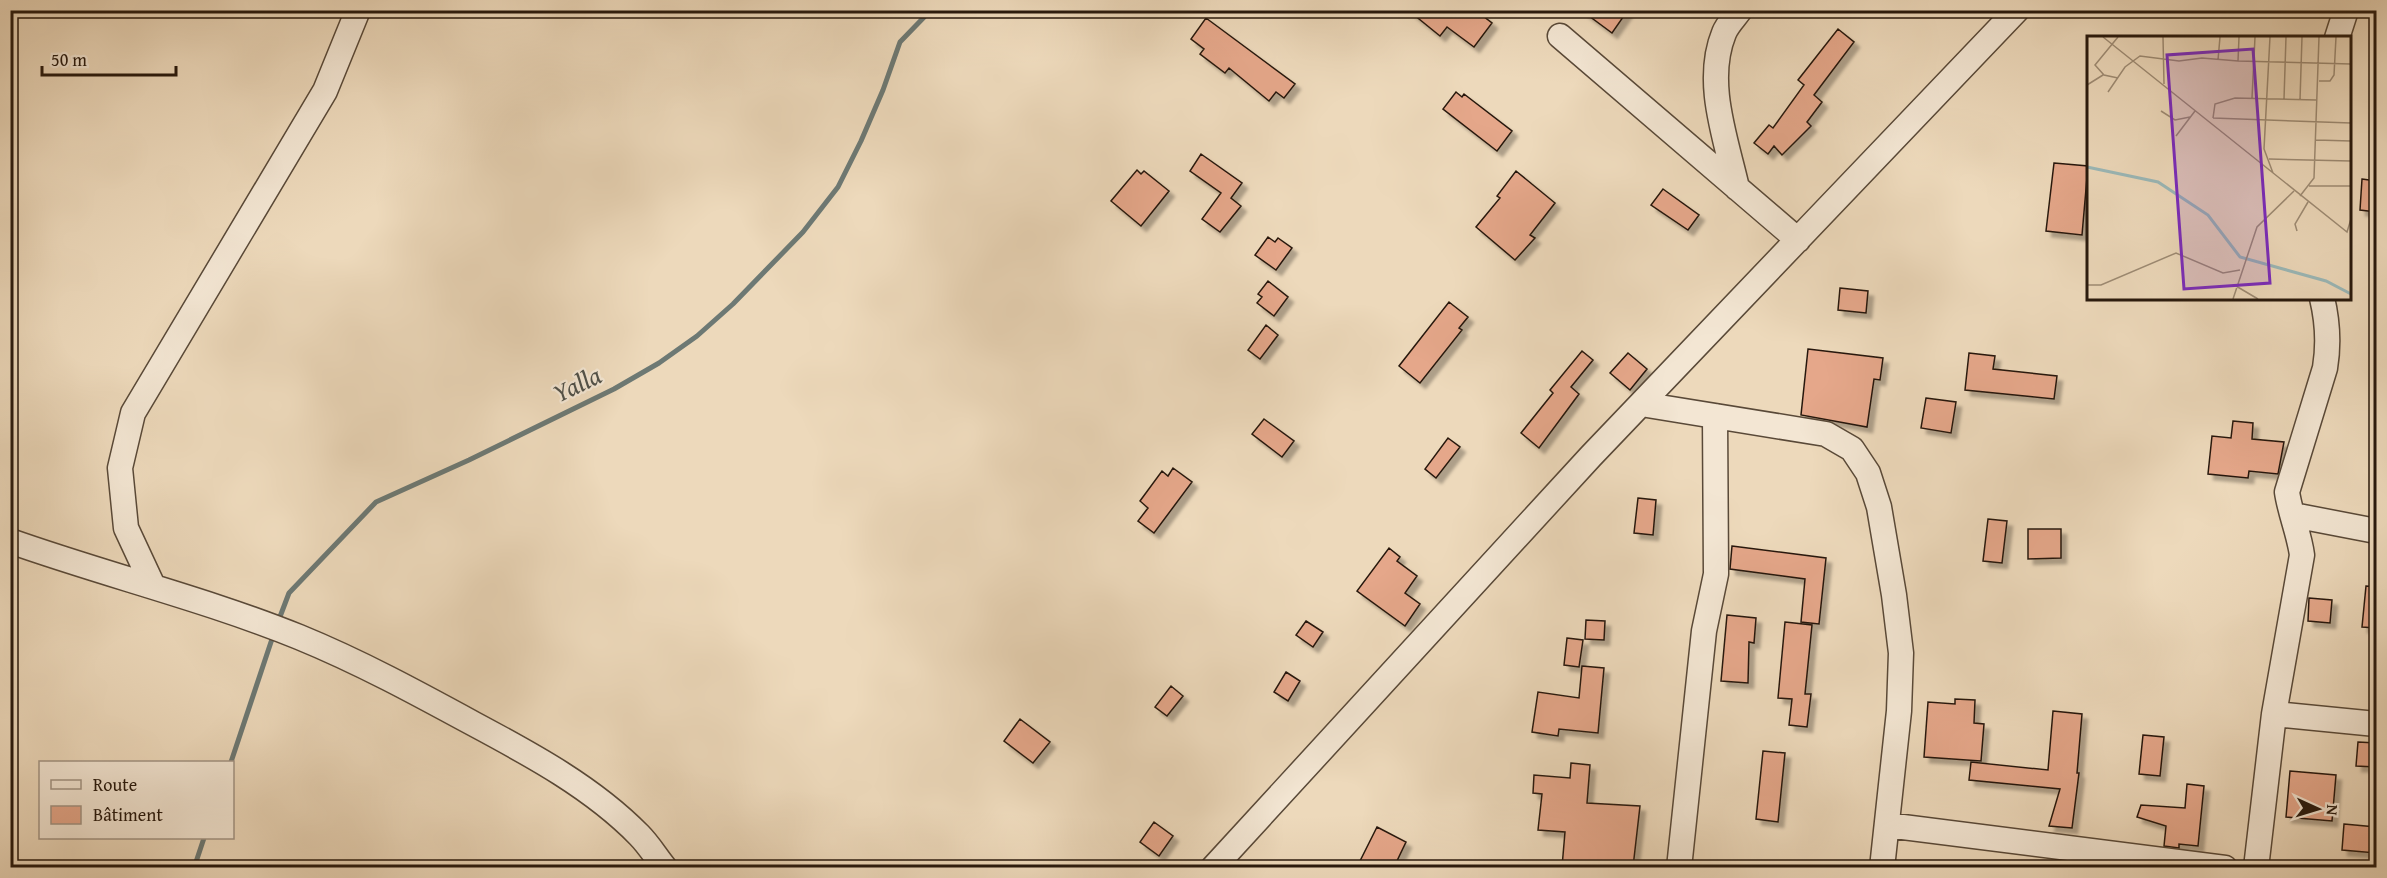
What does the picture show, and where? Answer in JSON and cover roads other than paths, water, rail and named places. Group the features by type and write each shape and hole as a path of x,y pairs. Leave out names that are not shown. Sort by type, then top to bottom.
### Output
{"street":[{"path":"153,585 126,528 120,468 133,413 325,92 358,10"},
{"path":"1737,188 1716,88 1717,60 1724,32 1740,10"},
{"path":"1213,867 1641,404 2017,10"},
{"path":"2338,36 2346,10"},
{"path":"1560,36 1798,240"},
{"path":"2256,867 2274,714 2302,555 2300,535 2287,492 2325,368 2328,348 2327,321 2322,300"},
{"path":"1641,404 1826,434 1852,449 1868,473 1879,507 1901,654 1899,711 1882,867"},
{"path":"1679,867 1704,631 1716,574 1714,416"},
{"path":"2293,515 2376,531"},
{"path":"10,541 153,585 300,637 401,684 530,754 613,811 641,837 664,867"},
{"path":"2274,714 2376,724"},
{"path":"1887,825 2225,867"}],"waterway":[{"name":"Yalla","path":"278,622 289,593 376,502 469,460 614,389 659,363 697,336 733,304 803,232 838,187 883,90 900,42 931,10"},
{"name":"Yalla","path":"231,761 274,633"},
{"name":"Yalla","path":"194,868 204,839"}]}
